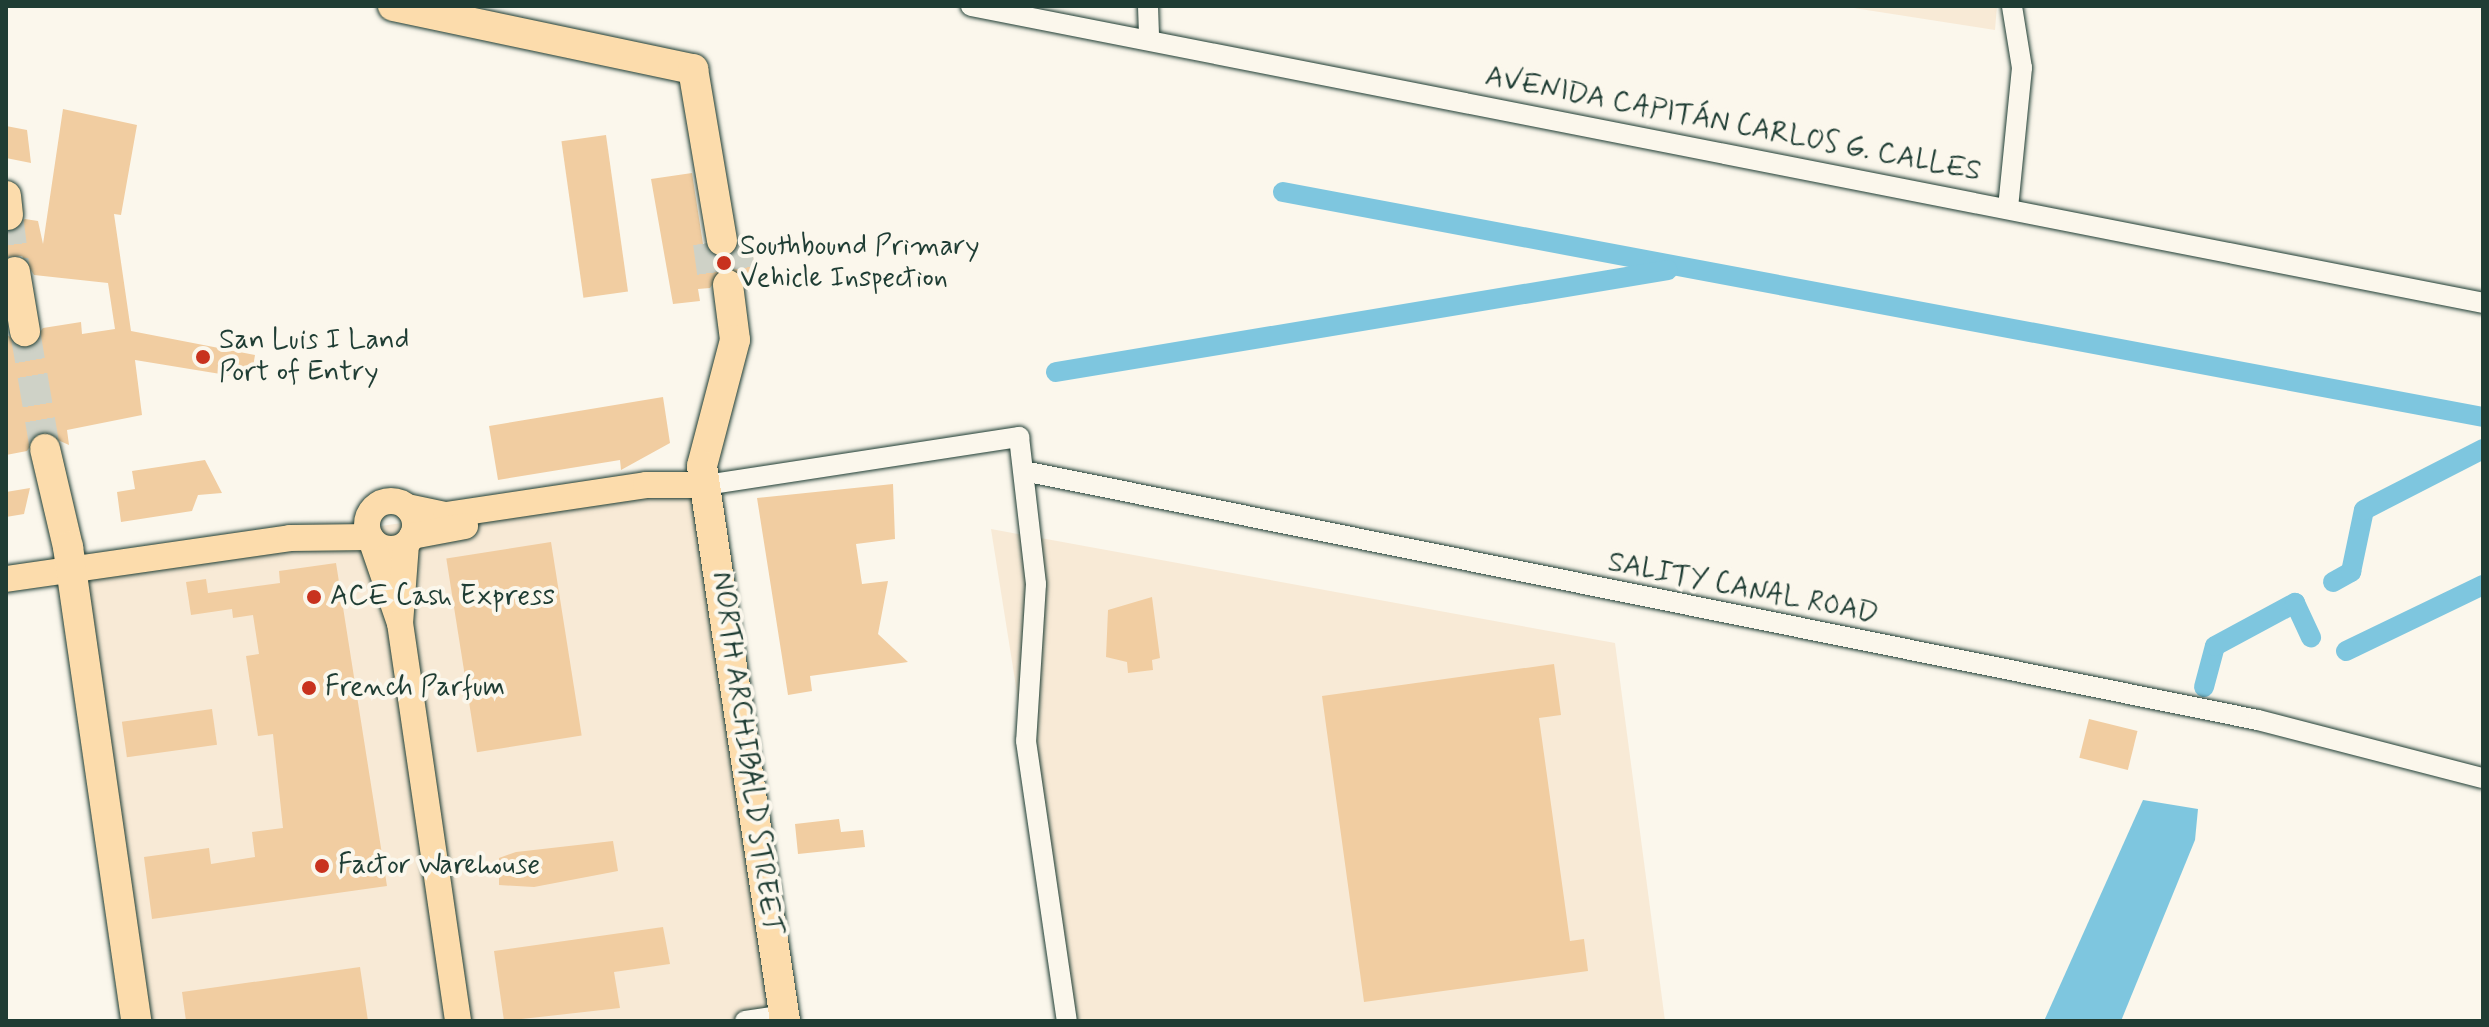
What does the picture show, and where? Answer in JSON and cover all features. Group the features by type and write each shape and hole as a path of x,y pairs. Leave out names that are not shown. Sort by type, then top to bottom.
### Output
{"highway":[{"path":"379,6 392,19 679,76 721,241"},
{"path":"393,6 693,69 721,241"},
{"path":"443,6 704,61 721,241"},
{"path":"15,272 17,315"},
{"path":"704,473 735,340 728,285"},
{"path":"45,449 72,571 136,1021"},
{"name":"NORTH ARCHIBALD STREET","path":"704,473 785,1018"}],"main road":[{"path":"290,538 378,505 446,515 646,485 704,473"},
{"path":"6,579 290,538 371,538 391,549 409,540 704,473"},
{"path":"378,505 368,520 371,538 400,623 458,1021"},
{"path":"400,623 409,540 407,507"}],"street":[{"path":"1148,6 1149,39"},
{"path":"2008,208 2022,68 2012,6"},
{"name":"AVENIDA CAPITÁN CARLOS G. CALLES","path":"984,7 2483,303"},
{"path":"704,473 1019,437 1036,584 1026,741 1067,1021"},
{"name":"SALITY CANAL ROAD","path":"1024,471 2258,720 2483,778"},
{"path":"745,1021 785,1018"}],"shaded area":[{"path":"1841,6 1997,6 1995,30"},
{"path":"704,479 788,1021 136,1021 72,571"},
{"path":"991,529 1615,643 1665,1021 1069,1021"}],"water":[{"path":"2143,800 2198,809 2195,840 2121,1021 2044,1021"}],"building":[{"path":"63,109 137,125 121,215 114,214 131,331 255,355 251,379 135,360 142,415 67,430 69,445 40,432 27,451 6,455 6,334 27,349 43,328 81,322 82,334 115,329 108,283 34,275 22,256 6,257 6,232 25,219 38,221 43,244"},
{"path":"6,126 27,130 31,163 6,158"},
{"path":"606,135 628,291 583,298 561,141"},
{"path":"692,173 703,244 724,259 750,237 757,281 746,282 725,267 710,288 698,289 700,301 673,304 651,179"},
{"path":"663,397 670,443 621,470 620,460 498,480 489,426"},
{"path":"205,460 222,493 198,495 192,511 121,522 117,492 135,489 132,471"},
{"path":"893,484 895,539 856,544 862,584 888,581 878,634 908,662 810,676 812,691 788,695 757,498"},
{"path":"30,488 24,514 6,517 6,492"},
{"path":"551,542 582,736 477,752 446,559"},
{"path":"336,563 387,886 152,919 144,857 209,848 211,864 255,857 252,832 283,828 273,734 258,736 246,656 259,654 253,615 233,618 232,609 191,615 186,582 206,579 208,593 280,583 279,571"},
{"path":"1152,597 1160,658 1152,660 1153,670 1128,673 1127,662 1106,657 1108,610"},
{"path":"1554,664 1561,715 1539,718 1570,941 1584,939 1588,971 1364,1002 1322,696"},
{"path":"212,709 217,745 127,757 122,722"},
{"path":"2089,719 2138,731 2128,770 2079,758"},
{"path":"839,819 841,832 863,830 865,847 798,854 795,824"},
{"path":"613,841 618,871 534,887 499,885 499,858 516,852"},
{"path":"663,927 670,964 614,972 620,1008 504,1021 494,951"},
{"path":"360,967 368,1021 186,1021 182,992"}],"waterway":[{"path":"1283,192 2483,417"},
{"path":"1056,372 1668,270"},
{"path":"2333,582 2351,572 2364,510 2483,449"},
{"path":"2346,651 2483,585"},
{"path":"2204,687 2215,646 2295,603 2311,637"}],"tunnel":[{"path":"8,215 15,272"},
{"path":"735,239 742,283"},
{"path":"708,243 714,287"},
{"path":"25,331 45,449"}],"place":[{"name":"Southbound Primary Vehicle Inspection","path":"724,263"},
{"name":"San Luis I Land Port of Entry","path":"203,357"},
{"name":"ACE Cash Express","path":"314,597"},
{"name":"French Parfum","path":"309,688"},
{"name":"Factor Warehouse","path":"322,866"}]}
